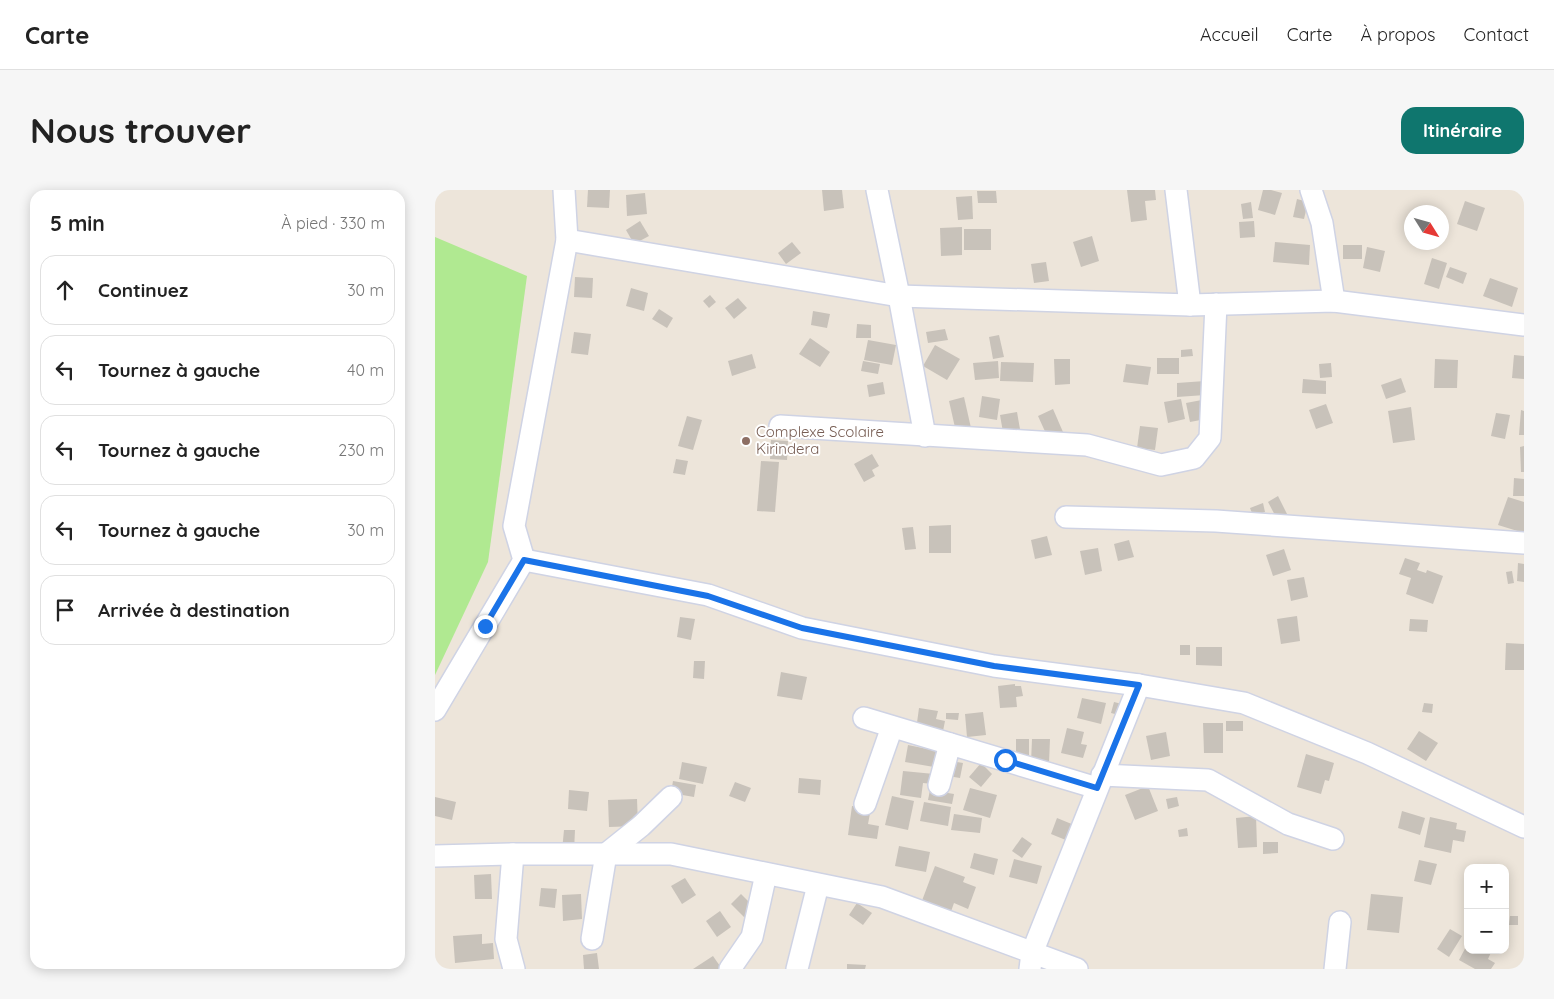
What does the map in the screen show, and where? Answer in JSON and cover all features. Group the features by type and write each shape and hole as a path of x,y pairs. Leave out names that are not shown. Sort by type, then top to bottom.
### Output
{"street":[{"path":"435,710 524,560 514,526 567,240 564,190"},
{"path":"877,190 925,436"},
{"path":"1176,190 1190,305"},
{"path":"1311,190 1322,223 1334,301"},
{"path":"567,240 899,296 1190,305 1334,301 1524,325"},
{"path":"780,426 1087,445 1161,465 1194,458 1210,438 1216,304"},
{"path":"1066,517 1216,522 1524,543"},
{"path":"524,560 708,596 802,628 994,666 1139,685 1244,703 1367,753 1524,827"},
{"path":"1031,961 1139,685"},
{"path":"864,718 950,744 1100,781 1208,780 1288,824 1333,838"},
{"path":"865,804 892,727"},
{"path":"939,785 950,744"},
{"path":"592,940 606,854 641,826 671,797"},
{"path":"513,854 506,939 513,969"},
{"path":"435,856 671,854 882,897 1031,961 1077,969"},
{"path":"731,969 752,937 766,874"},
{"path":"797,969 818,885"},
{"path":"1335,969 1340,922"}],"green space":[{"path":"435,237 527,276 488,562 435,675"}],"building":[{"path":"588,190 610,190 609,208 587,207"},
{"path":"822,190 842,190 844,208 824,211"},
{"path":"1127,190 1155,190 1156,200 1145,201 1147,220 1131,222"},
{"path":"1263,190 1282,193 1275,215 1258,210"},
{"path":"977,191 996,191 997,203 978,203"},
{"path":"645,193 647,214 627,216 626,195"},
{"path":"972,196 973,219 958,220 956,197"},
{"path":"1297,199 1308,202 1304,219 1293,217"},
{"path":"1465,201 1485,208 1477,231 1457,224"},
{"path":"1251,202 1253,218 1243,219 1241,204"},
{"path":"640,221 649,236 634,244 626,230"},
{"path":"1254,221 1255,237 1240,238 1239,222"},
{"path":"962,227 962,255 941,256 940,228"},
{"path":"964,229 991,229 991,250 964,250"},
{"path":"1092,236 1099,261 1081,267 1073,242"},
{"path":"792,242 801,253 786,264 778,253"},
{"path":"1275,242 1310,245 1309,265 1273,262"},
{"path":"1343,245 1362,245 1362,259 1343,259"},
{"path":"1367,247 1385,251 1380,272 1363,268"},
{"path":"1432,258 1447,263 1439,289 1424,284"},
{"path":"1046,262 1049,281 1034,283 1031,264"},
{"path":"1450,267 1467,273 1463,284 1446,277"},
{"path":"575,277 593,278 592,298 574,297"},
{"path":"1490,278 1518,288 1512,307 1483,296"},
{"path":"631,288 648,293 644,311 626,306"},
{"path":"710,295 716,302 709,308 703,301"},
{"path":"738,298 747,308 734,319 725,308"},
{"path":"659,309 673,318 667,328 652,319"},
{"path":"813,311 830,314 827,328 811,325"},
{"path":"857,324 871,325 871,338 856,338"},
{"path":"945,329 948,340 928,343 926,332"},
{"path":"574,332 591,334 588,355 571,353"},
{"path":"999,335 1004,357 993,359 989,337"},
{"path":"810,338 830,352 820,367 799,354"},
{"path":"868,340 896,345 892,365 864,360"},
{"path":"935,345 960,359 947,380 923,366"},
{"path":"1192,349 1193,356 1181,357 1181,350"},
{"path":"752,354 756,368 732,376 728,361"},
{"path":"1514,355 1524,356 1524,379 1512,378"},
{"path":"1157,358 1179,358 1179,374 1157,374"},
{"path":"1054,359 1070,359 1070,384 1055,385"},
{"path":"1435,359 1458,360 1457,388 1434,388"},
{"path":"863,361 880,364 878,374 861,371"},
{"path":"998,361 999,378 975,380 973,363"},
{"path":"1001,362 1034,363 1033,382 1000,381"},
{"path":"1331,363 1332,377 1320,378 1319,364"},
{"path":"1126,364 1151,367 1148,385 1123,382"},
{"path":"1401,378 1406,392 1386,399 1381,385"},
{"path":"1303,379 1326,381 1326,394 1302,393"},
{"path":"1205,381 1205,395 1177,397 1177,383"},
{"path":"883,382 885,394 869,397 867,385"},
{"path":"982,396 1000,399 997,420 979,417"},
{"path":"964,397 971,428 956,432 949,401"},
{"path":"1181,399 1185,419 1168,423 1164,402"},
{"path":"1207,399 1211,418 1190,422 1186,403"},
{"path":"1326,404 1333,423 1316,429 1309,410"},
{"path":"1411,407 1415,440 1393,443 1388,411"},
{"path":"1053,409 1063,432 1048,438 1038,416"},
{"path":"1521,410 1524,411 1524,435 1519,435"},
{"path":"1017,412 1021,435 1004,438 1000,415"},
{"path":"1496,413 1510,415 1505,439 1491,436"},
{"path":"687,416 702,420 693,450 678,446"},
{"path":"1140,426 1158,428 1155,450 1137,448"},
{"path":"771,440 788,441 787,460 770,459"},
{"path":"1524,446 1524,472 1521,472 1520,447"},
{"path":"872,454 879,466 872,470 875,476 864,482 854,464"},
{"path":"676,459 688,461 685,475 673,473"},
{"path":"761,461 779,462 775,512 757,511"},
{"path":"1514,478 1524,479 1524,496 1513,496"},
{"path":"1278,496 1287,514 1277,519 1268,502"},
{"path":"1508,497 1524,502 1524,533 1498,525"},
{"path":"1263,503 1265,512 1253,516 1250,508"},
{"path":"951,525 951,553 929,553 929,526"},
{"path":"913,527 916,549 905,550 902,528"},
{"path":"1047,536 1052,555 1035,559 1031,540"},
{"path":"1129,540 1134,557 1118,561 1114,544"},
{"path":"1098,548 1102,571 1085,575 1080,551"},
{"path":"1284,549 1291,570 1273,576 1266,555"},
{"path":"1405,558 1420,563 1417,570 1426,573 1427,570 1443,576 1433,604 1406,594 1411,578 1399,574"},
{"path":"1518,563 1524,564 1524,582 1517,581"},
{"path":"1512,571 1514,583 1508,584 1506,572"},
{"path":"1304,577 1308,597 1291,601 1287,580"},
{"path":"1297,616 1300,641 1281,644 1277,619"},
{"path":"680,617 695,619 691,640 677,637"},
{"path":"1410,619 1428,620 1427,632 1409,631"},
{"path":"1506,643 1524,644 1524,670 1505,670"},
{"path":"1180,645 1190,645 1190,655 1180,655"},
{"path":"1196,647 1222,647 1222,666 1196,665"},
{"path":"694,661 705,661 704,679 693,678"},
{"path":"781,672 807,677 802,700 777,696"},
{"path":"1015,684 1015,686 1021,686 1023,696 1016,697 1017,707 1000,708 998,686"},
{"path":"1082,698 1106,703 1101,724 1077,718"},
{"path":"1114,702 1126,705 1123,716 1111,713"},
{"path":"1424,703 1433,704 1432,713 1422,712"},
{"path":"919,708 938,711 936,719 945,721 943,731 916,730"},
{"path":"983,712 986,735 967,737 965,714"},
{"path":"946,713 959,713 958,720 946,719"},
{"path":"1226,721 1243,721 1243,731 1226,731"},
{"path":"1203,723 1223,723 1223,753 1204,753"},
{"path":"1067,728 1084,732 1081,744 1087,745 1083,758 1061,753"},
{"path":"1419,731 1438,743 1426,761 1407,749"},
{"path":"1166,732 1170,756 1151,760 1146,736"},
{"path":"1016,739 1029,739 1029,755 1016,755"},
{"path":"1032,739 1050,739 1049,763 1031,763"},
{"path":"908,745 937,751 934,767 905,762"},
{"path":"1306,754 1334,763 1329,781 1325,780 1321,794 1297,787"},
{"path":"951,761 963,763 960,778 948,776"},
{"path":"682,762 707,767 703,784 679,779"},
{"path":"981,763 992,774 981,787 969,777"},
{"path":"903,771 934,774 933,784 923,783 921,798 900,795"},
{"path":"799,778 821,780 820,795 798,793"},
{"path":"673,781 696,785 694,797 671,793"},
{"path":"735,782 751,788 745,802 729,796"},
{"path":"1148,786 1158,811 1135,820 1125,795"},
{"path":"970,788 997,795 990,818 963,810"},
{"path":"569,790 589,792 587,811 568,809"},
{"path":"930,790 954,794 952,804 928,800"},
{"path":"892,796 914,801 908,830 885,825"},
{"path":"435,797 456,802 452,820 435,816"},
{"path":"1177,797 1179,806 1168,809 1166,799"},
{"path":"637,799 638,826 609,827 608,800"},
{"path":"924,802 951,807 948,826 920,821"},
{"path":"852,806 871,808 868,824 879,826 877,839 848,835"},
{"path":"1402,811 1425,818 1420,835 1398,828"},
{"path":"954,814 982,818 980,833 951,830"},
{"path":"1256,816 1257,847 1238,848 1236,818"},
{"path":"1430,817 1457,823 1456,829 1466,831 1464,842 1453,840 1451,853 1424,847"},
{"path":"1057,818 1079,827 1073,843 1051,834"},
{"path":"1187,828 1188,836 1179,837 1178,830"},
{"path":"564,830 575,830 574,851 562,851"},
{"path":"1022,837 1032,844 1022,858 1012,851"},
{"path":"1263,842 1278,842 1278,853 1263,854"},
{"path":"899,846 930,852 926,872 895,866"},
{"path":"974,853 998,859 994,875 970,868"},
{"path":"1014,859 1042,866 1037,884 1009,877"},
{"path":"1419,860 1437,864 1431,885 1414,881"},
{"path":"935,866 965,877 963,882 976,887 968,909 954,903 949,917 920,906"},
{"path":"491,874 492,899 475,899 474,875"},
{"path":"685,878 696,895 682,904 671,886"},
{"path":"541,888 557,889 555,908 539,906"},
{"path":"581,894 582,919 563,921 562,895"},
{"path":"741,894 755,908 745,918 731,904"},
{"path":"1371,894 1403,897 1399,933 1367,930"},
{"path":"857,903 872,913 863,925 849,915"},
{"path":"720,911 731,927 717,937 706,921"},
{"path":"1510,916 1518,916 1518,925 1509,925"},
{"path":"1450,929 1462,936 1449,957 1437,949"},
{"path":"482,934 482,944 493,943 494,959 455,963 453,936"},
{"path":"1464,951 1464,954 1490,954 1488,959 1495,963 1491,969 1475,969 1459,960"},
{"path":"597,953 599,969 584,969 583,955"},
{"path":"713,956 722,969 693,969"},
{"path":"847,964 866,965 865,969 847,969"}],"place":[{"name":"Complexe Scolaire Kirindera","path":"746,441"}],"route":[{"path":"485,626 524,560 708,596 802,628 994,666 1139,685 1097,788 1005,760"}]}
